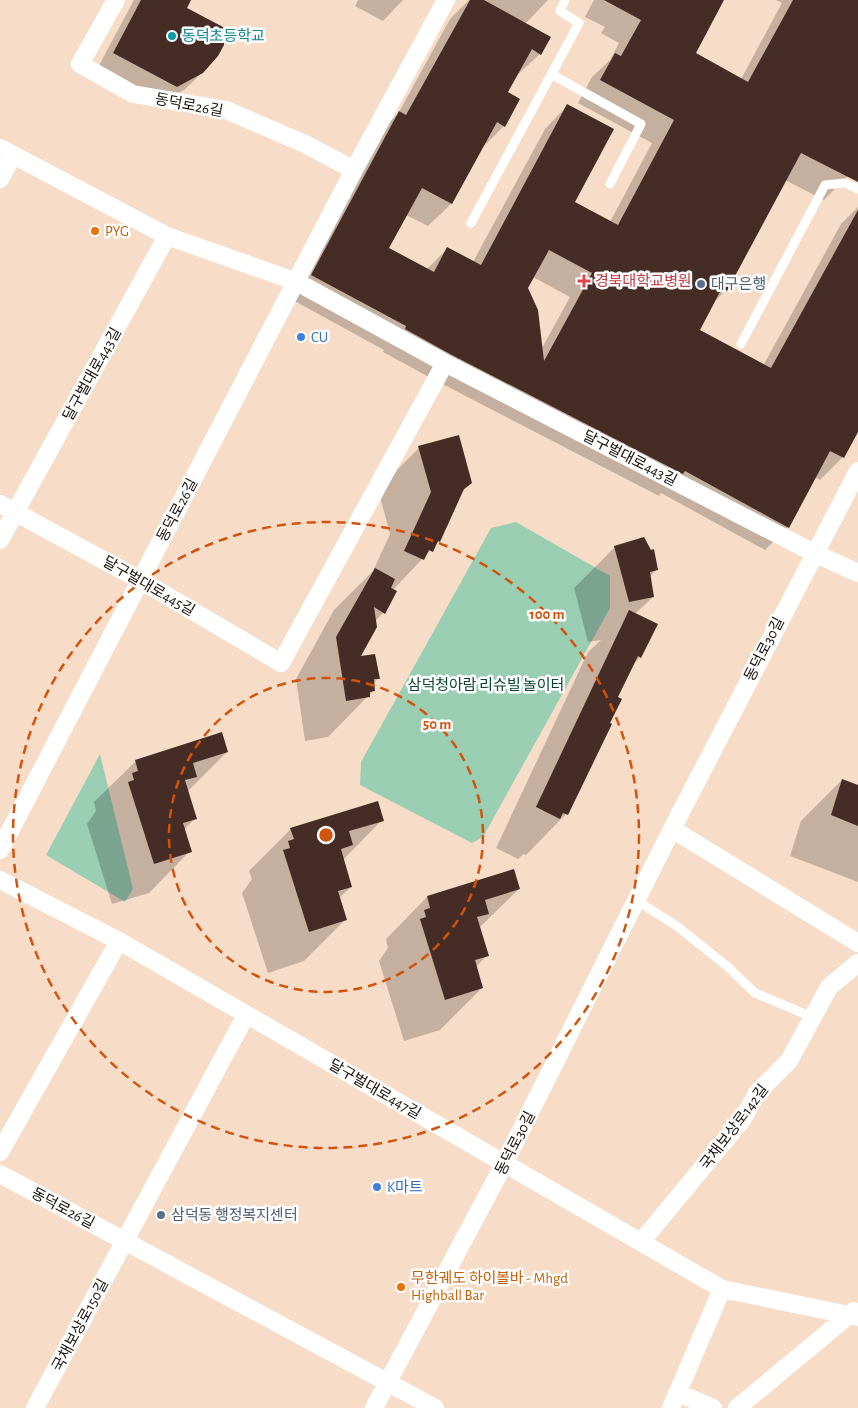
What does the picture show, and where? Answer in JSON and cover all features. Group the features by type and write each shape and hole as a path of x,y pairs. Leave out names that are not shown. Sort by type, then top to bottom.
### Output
{"street":[{"name":"동덕로26길","path":"116,0 80,64 133,94 226,110 305,144 354,170"},
{"name":"동덕로26길","path":"0,850 354,170 446,0"},
{"path":"0,179 6,152"},
{"name":"달구벌대로443길","path":"6,152 167,236 297,282 445,363 814,553 858,573"},
{"name":"달구벌대로443길","path":"16,512 167,236"},
{"name":"달구벌대로445길","path":"0,504 140,580 281,663 445,363"},
{"name":"동덕로30길","path":"374,1408 504,1164 672,829 858,471"},
{"path":"0,540 16,512"},
{"path":"672,829 858,943"},
{"name":"달구벌대로447길","path":"0,880 119,941 504,1164"},
{"path":"0,1152 119,941"},
{"name":"국채보상로142길","path":"641,1242 742,1120 757,1093 789,1061 829,987 858,963"},
{"path":"246,1014 125,1242 387,1384 435,1408"},
{"path":"504,1164 722,1289 855,1314"},
{"name":"동덕로26길","path":"0,1174 125,1242"},
{"name":"국채보상로150길","path":"35,1408 125,1242"},
{"path":"713,1408 674,1400 722,1289"},
{"path":"737,1408 855,1314"}],"lane":[{"path":"471,223 579,23 560,11 566,0"},
{"path":"551,74 641,124 610,184"},
{"path":"741,344 825,184 845,183 858,189"},
{"path":"636,900 678,927 728,967 755,993 812,1017"}],"green space":[{"name":"삼덕청아람 리슈빌 놀이터","path":"516,522 610,576 610,608 483,837 472,843 360,785 361,762 491,528"},
{"path":"100,754 133,889 125,902 46,855"}],"building":[{"name":"동덕초등학교","path":"141,0 191,0 187,8 223,27 224,45 218,56 203,73 177,87 113,53"},
{"name":"경북대학교병원","path":"470,0 484,0 551,37 541,55 532,49 508,92 520,99 505,127 497,122 452,204 422,188 389,248 434,272 447,247 481,265 567,104 614,129 575,202 618,225 674,120 600,80 615,53 621,56 641,20 604,0 724,0 696,53 748,82 793,0 858,0 858,182 801,153 727,291 722,288 700,330 771,368 858,210 858,432 844,458 830,451 789,528 685,471 683,474 450,354 405,329 406,326 311,275 399,111 406,115","holes":["549,250 592,273 544,361 538,310 528,288"]},
{"path":"459,435 472,483 464,489 440,542 438,541 433,552 429,550 424,560 404,551 431,492 418,446"},
{"path":"644,537 651,550 654,549 658,570 650,572 654,597 629,602 614,546"},
{"path":"375,568 395,579 391,588 397,591 385,614 374,607 377,627 361,656 375,654 380,679 374,679 375,691 370,692 370,697 346,701 336,637"},
{"path":"629,610 658,624 641,658 638,656 618,697 622,699 610,723 612,724 568,815 563,813 560,819 536,807"},
{"path":"222,732 228,752 193,763 197,777 185,780 197,819 183,823 192,852 154,864 128,782 134,780 132,773 138,771 135,760"},
{"path":"842,779 858,785 858,826 831,815"},
{"path":"378,801 384,821 349,831 353,845 341,849 352,887 338,891 347,920 309,932 283,850 290,848 288,841 294,839 290,828"},
{"path":"514,869 520,889 485,900 489,914 477,917 489,956 475,960 483,988 445,1000 420,919 426,917 424,910 430,908 427,896"}],"place":[{"name":"동덕초등학교","path":"172,36"},
{"name":"PYG","path":"95,231"},
{"name":"경북대학교병원","path":"584,281"},
{"name":"대구은행","path":"701,284"},
{"name":"CU","path":"301,337"},
{"name":"K마트","path":"377,1187"},
{"name":"삼덕동 행정복지센터","path":"161,1215"},
{"name":"무한궤도 하이볼바 - Mhgd Highball Bar","path":"401,1287"}]}
